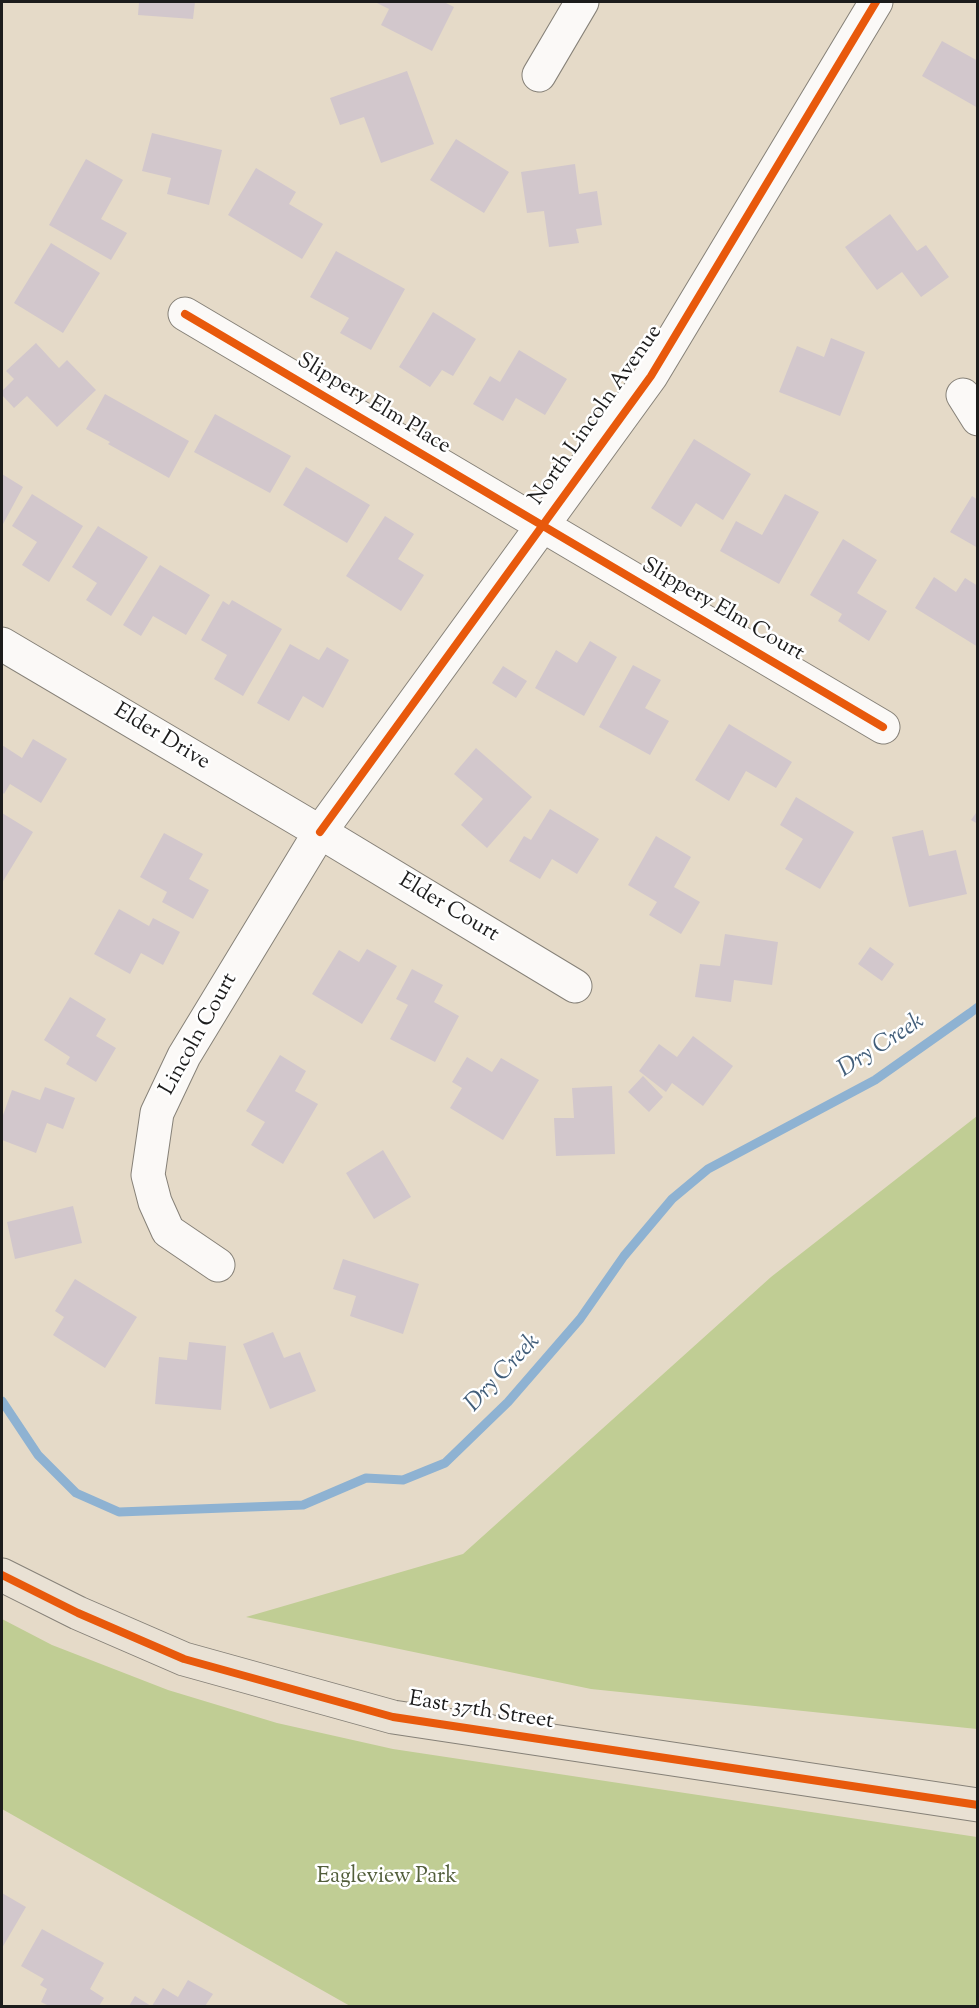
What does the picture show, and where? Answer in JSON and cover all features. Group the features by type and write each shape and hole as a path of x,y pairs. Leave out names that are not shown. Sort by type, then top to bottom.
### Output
{"main road":[{"name":"East 37th Street","path":"2,1575 78,1613 184,1659 393,1717 978,1805"}],"street":[{"path":"539,75 582,2"},
{"name":"North Lincoln Avenue","path":"320,832 651,376 876,2"},
{"name":"Slippery Elm Place","path":"185,314 542,526"},
{"name":"Slippery Elm Court","path":"542,526 883,727"},
{"name":"Elder Drive","path":"2,644 320,832"},
{"name":"Elder Court","path":"320,832 576,986"},
{"name":"Lincoln Court","path":"218,1265 168,1231 154,1202 148,1174 157,1113 184,1056 320,832"}],"green space":[{"path":"977,1116 977,1729 591,1689 246,1617 463,1554 771,1277"},
{"name":"Eagleview Park","path":"2,1619 52,1645 168,1690 277,1723 393,1749 977,1837 977,2006 350,2006 2,1809"}],"building":[{"path":"139,2 195,2 193,19 138,15"},
{"path":"375,2 444,2 454,7 432,51 381,25 389,9"},
{"path":"942,41 978,61 978,108 922,76"},
{"path":"407,71 434,144 381,163 364,117 340,125 330,98"},
{"path":"152,133 222,150 209,205 167,194 171,178 142,171"},
{"path":"456,139 509,172 484,213 430,180"},
{"path":"86,159 123,180 101,219 127,233 111,260 49,225"},
{"path":"575,164 579,194 597,191 602,225 576,229 579,243 549,247 544,211 527,213 521,172"},
{"path":"256,168 296,192 289,204 323,224 302,259 228,215"},
{"path":"890,214 917,251 926,245 949,277 921,297 902,272 877,290 845,247"},
{"path":"51,243 100,273 63,333 14,303"},
{"path":"336,251 405,289 371,350 340,333 349,318 310,297"},
{"path":"433,312 476,339 453,376 442,370 430,387 399,367"},
{"path":"831,338 865,352 840,416 779,392 797,346 824,357"},
{"path":"36,343 59,368 67,360 96,390 57,427 27,396 14,408 2,395 2,391 14,379 6,371"},
{"path":"519,350 567,379 545,415 516,398 503,421 473,404 490,376 500,382"},
{"path":"105,394 189,441 169,478 86,429"},
{"path":"215,414 291,456 270,493 194,452"},
{"path":"694,439 751,474 723,520 696,503 681,527 651,508"},
{"path":"306,467 370,505 347,543 283,505"},
{"path":"2,474 23,487 2,526"},
{"path":"32,494 83,526 49,582 22,565 37,542 12,526"},
{"path":"785,494 819,512 779,584 720,551 736,521 762,535"},
{"path":"972,496 978,500 978,548 950,532"},
{"path":"385,516 414,534 398,559 424,575 401,611 346,576"},
{"path":"98,526 148,557 111,616 86,600 97,583 72,567"},
{"path":"843,539 877,560 857,593 887,611 869,641 838,621 842,614 810,595"},
{"path":"160,565 210,595 186,635 153,616 141,636 123,625"},
{"path":"934,577 956,592 965,578 978,586 978,647 915,608"},
{"path":"232,600 282,629 243,696 214,679 227,655 201,640 223,601 229,605"},
{"path":"590,641 617,657 584,716 535,688 556,650 577,663"},
{"path":"290,644 319,660 327,647 349,660 323,708 303,696 289,721 257,703"},
{"path":"633,665 661,680 645,708 669,721 650,755 599,727"},
{"path":"503,666 527,681 516,698 492,683"},
{"path":"729,724 792,762 776,788 746,771 729,801 695,780"},
{"path":"33,739 67,759 41,803 10,784 4,794 2,792 2,745 22,758"},
{"path":"476,748 532,797 487,848 461,825 483,799 454,774"},
{"path":"796,797 854,832 820,889 785,869 803,839 780,825"},
{"path":"550,809 599,839 577,874 552,859 540,879 509,861 524,836 531,840"},
{"path":"978,810 978,824 971,820"},
{"path":"2,813 33,832 2,883"},
{"path":"923,830 929,856 956,850 967,894 909,907 892,837"},
{"path":"164,833 203,854 189,879 209,890 193,919 162,902 167,892 140,877"},
{"path":"656,836 691,857 674,887 700,902 681,934 649,915 657,902 628,885"},
{"path":"119,909 149,926 153,918 180,932 163,965 141,953 130,974 94,954"},
{"path":"725,934 778,942 772,985 734,980 731,1002 695,997 700,964 720,966"},
{"path":"870,947 894,964 882,981 858,964"},
{"path":"367,949 397,966 362,1024 312,994 339,950 359,962"},
{"path":"412,969 443,985 434,1002 459,1016 435,1062 390,1039 408,1005 396,999"},
{"path":"70,997 106,1019 96,1036 116,1048 96,1082 66,1064 70,1057 44,1040"},
{"path":"693,1036 733,1066 703,1106 672,1083 666,1092 639,1071 659,1044 677,1057"},
{"path":"280,1055 306,1071 295,1091 318,1104 283,1164 251,1145 265,1122 246,1111"},
{"path":"467,1057 492,1072 501,1058 539,1080 503,1140 450,1108 462,1088 452,1082"},
{"path":"643,1076 663,1097 649,1112 628,1092"},
{"path":"612,1086 615,1154 556,1156 554,1118 574,1118 572,1088"},
{"path":"45,1087 75,1098 63,1129 47,1123 36,1153 2,1140 2,1118 12,1090 40,1100"},
{"path":"383,1150 411,1197 374,1219 346,1173"},
{"path":"73,1206 82,1243 15,1259 7,1222"},
{"path":"343,1259 419,1284 403,1334 350,1316 356,1296 333,1289"},
{"path":"75,1279 137,1317 105,1368 53,1335 64,1317 55,1311"},
{"path":"273,1332 284,1358 300,1352 316,1391 270,1409 243,1344"},
{"path":"189,1342 226,1346 221,1410 155,1404 159,1357 187,1360"},
{"path":"2,1893 26,1907 2,1948"},
{"path":"42,1929 104,1963 90,1989 104,1998 99,2006 49,2006 41,2002 47,1989 40,1985 44,1979 21,1966"},
{"path":"188,1980 213,1994 205,2006 152,2006 163,1988 178,1997"},
{"path":"135,1996 151,2006 129,2006"}],"waterway":[{"name":"Dry Creek","path":"2,1401 38,1455 76,1493 119,1512 303,1505 366,1478 403,1480 445,1463 508,1402 580,1319 624,1256 672,1199 708,1169 875,1080 978,1007"}],"cycle path":[{"path":"320,832 651,376 876,2"},
{"path":"185,314 883,727"},
{"path":"2,1575 78,1613 184,1659 393,1717 978,1805"}]}
